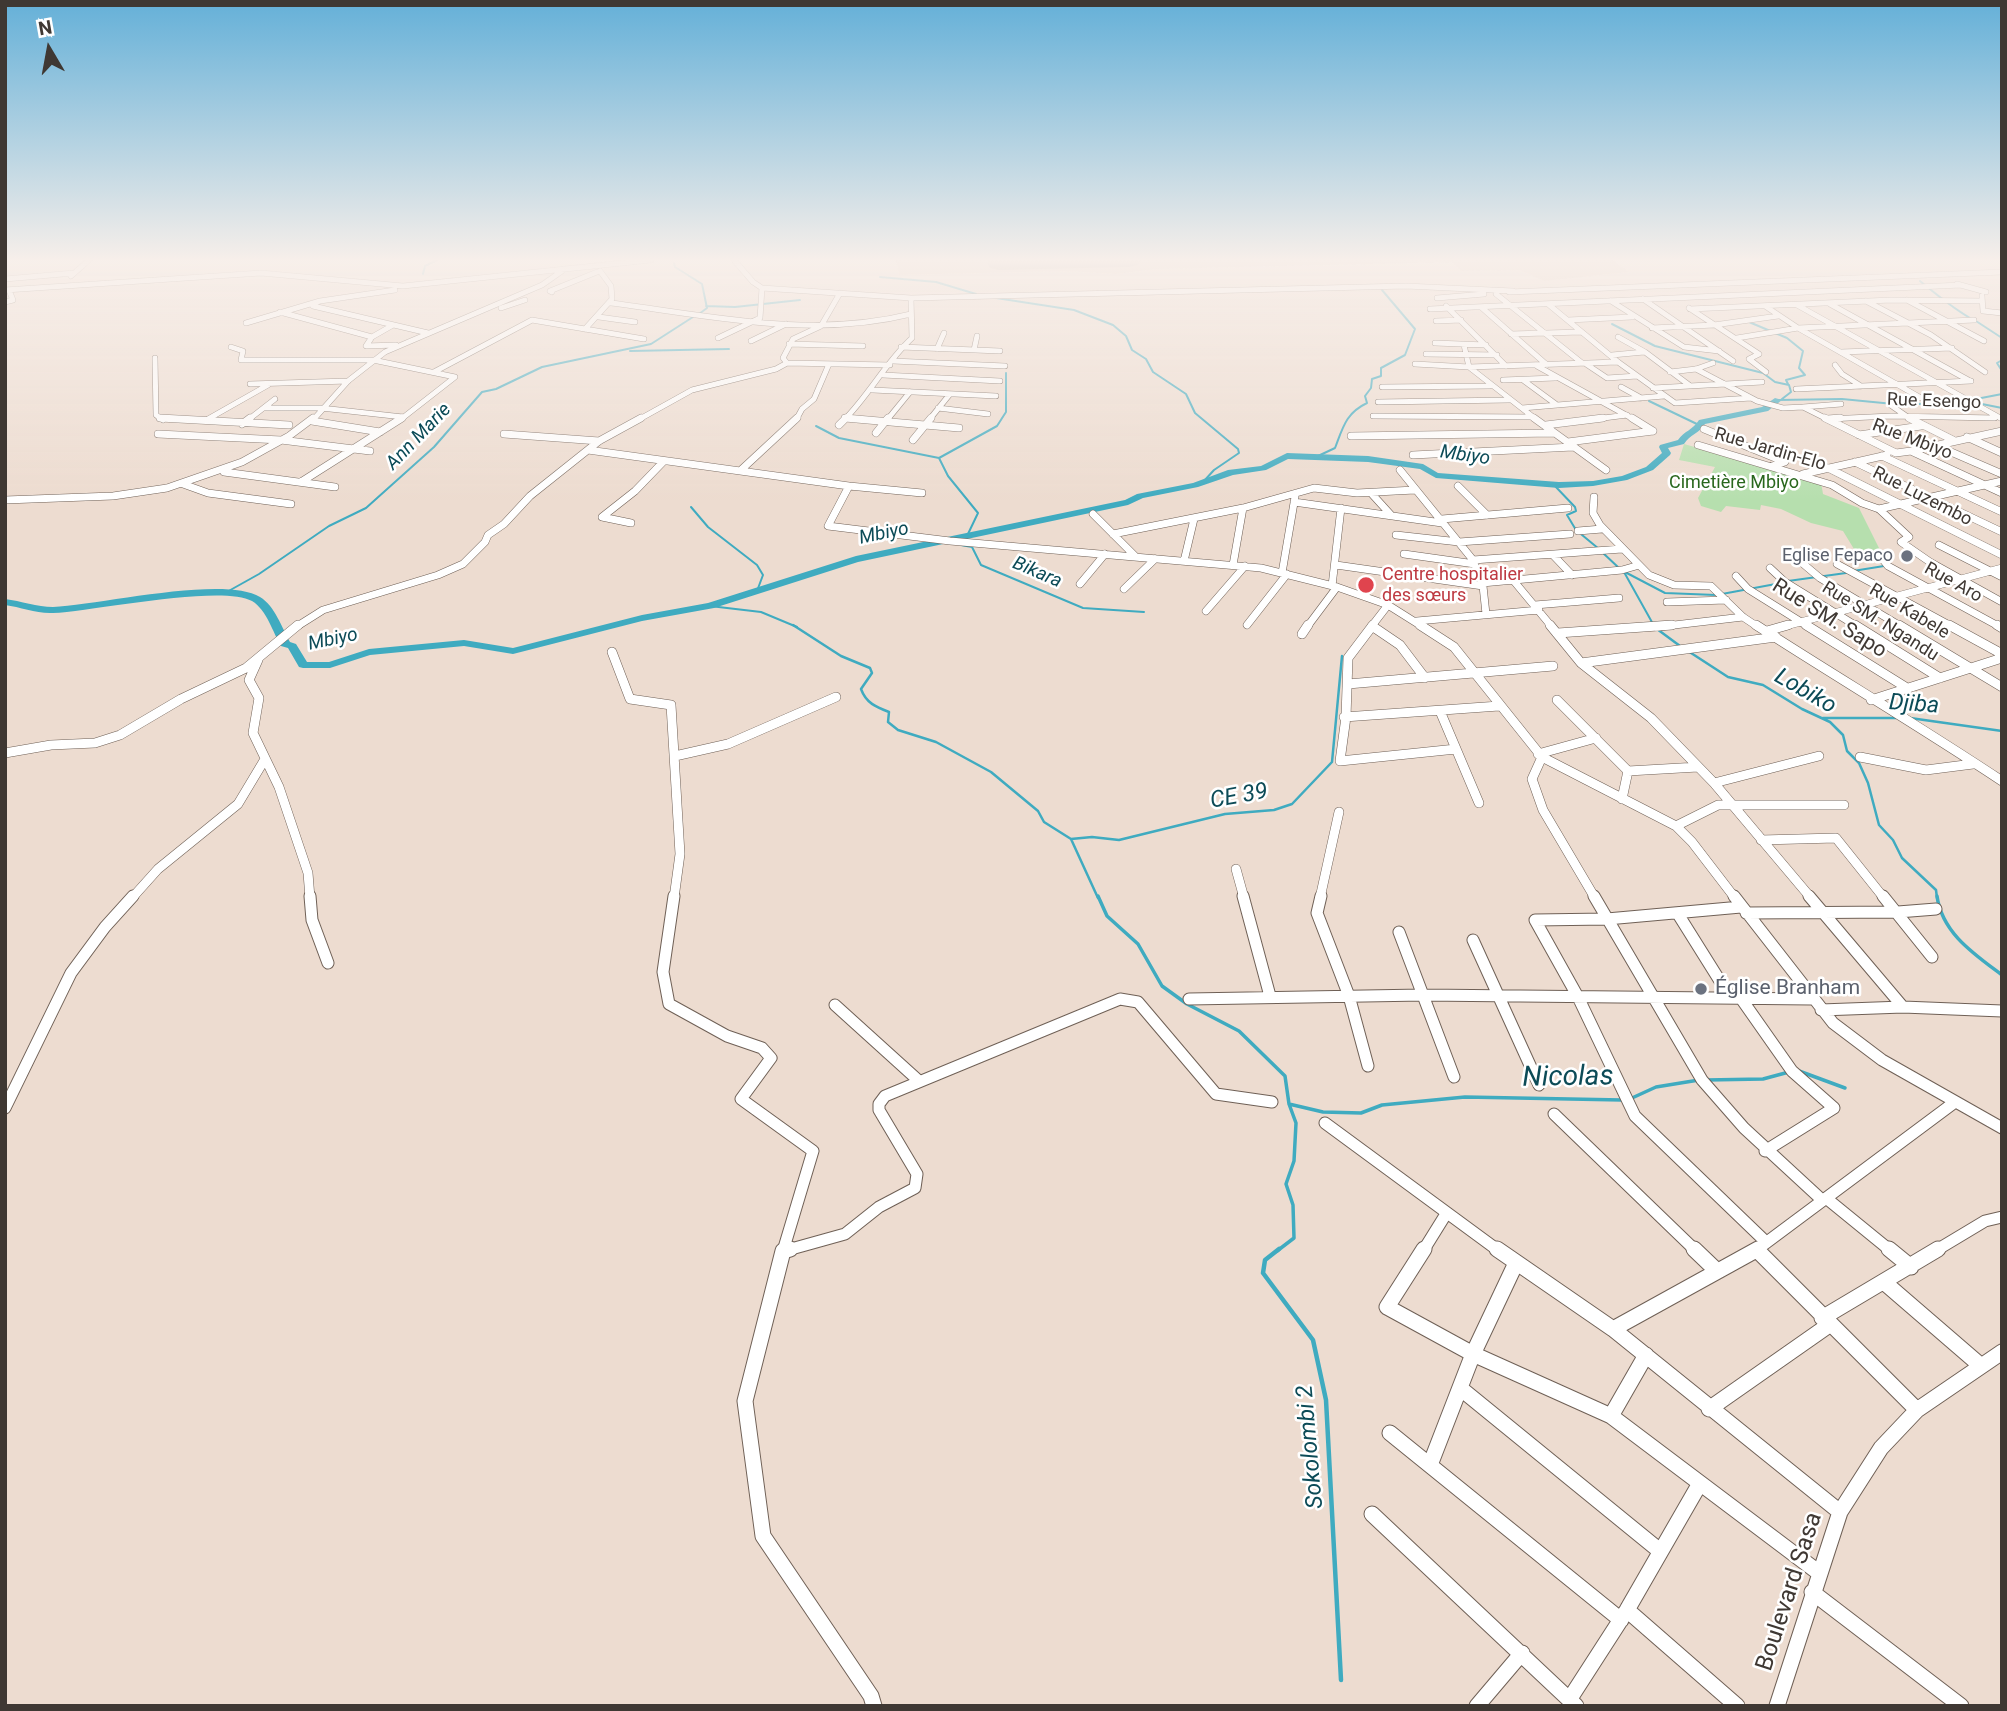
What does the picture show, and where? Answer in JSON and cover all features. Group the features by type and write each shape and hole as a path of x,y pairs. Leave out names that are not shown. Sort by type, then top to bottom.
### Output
{"street":[{"path":"370,340 366,346 401,344"},
{"path":"5,500 112,496 182,484 223,471 248,461 312,421 348,381 373,360 412,340"},
{"path":"433,372 494,340"},
{"path":"787,363 783,358 792,340"},
{"path":"839,425 873,390 901,347 910,340"},
{"path":"937,349 941,340"},
{"path":"913,440 948,394 975,340"},
{"path":"1481,340 1506,366"},
{"path":"1518,340 1547,365"},
{"path":"1555,340 1607,378 1637,376"},
{"path":"1592,340 1675,403 1751,398"},
{"path":"1623,340 1645,352 1690,386"},
{"path":"1672,340 1684,347 1720,351"},
{"path":"1703,340 1733,361"},
{"path":"1740,340 1759,354 1749,359 1766,372"},
{"path":"1819,340 1922,398"},
{"path":"1856,340 1964,401 2000,418"},
{"path":"1796,389 1970,381 1894,340"},
{"path":"1938,340 1985,372"},
{"path":"1435,343 1486,345"},
{"path":"789,344 863,346"},
{"path":"817,364 824,345"},
{"path":"1464,345 1469,367 1490,386 1606,470"},
{"path":"901,347 1000,351"},
{"path":"231,348 243,351 241,360 373,360 456,377 435,396 301,482"},
{"path":"1840,352 1952,348"},
{"path":"1612,355 1645,352"},
{"path":"1426,354 1496,355"},
{"path":"155,358 158,418 172,421 289,425"},
{"path":"1415,364 1469,367 1618,362"},
{"path":"5,753 95,743 120,735 181,699 259,660 286,634 323,610 438,575 463,564 485,542 488,535 504,524 530,496 599,441 692,390 776,369 787,363 1005,366"},
{"path":"1670,372 1696,369 1713,363"},
{"path":"741,470 794,423 802,409 814,399 830,364"},
{"path":"1835,365 1842,374 1862,386"},
{"path":"1413,455 1555,450 1653,431 1605,401 1536,366"},
{"path":"1696,369 1751,398"},
{"path":"883,375 1000,381"},
{"path":"1503,380 1558,377"},
{"path":"1522,379 1558,405"},
{"path":"250,384 348,381"},
{"path":"1653,388 1762,382"},
{"path":"205,421 271,383"},
{"path":"1382,387 1490,386"},
{"path":"1621,387 1641,398"},
{"path":"873,390 996,396"},
{"path":"876,433 910,392"},
{"path":"1522,408 1664,396"},
{"name":"Rue Mbiyo","path":"1751,398 1769,405 1802,407 1896,453 1910,451 2002,493"},
{"path":"225,437 275,399"},
{"path":"1378,402 1509,400"},
{"path":"1802,407 1841,404"},
{"path":"1889,404 1906,418 1954,440"},
{"path":"264,408 321,408 404,417"},
{"path":"939,408 988,414"},
{"name":"Rue Esengo","path":"1828,419 1876,414 1906,418 2000,418"},
{"path":"1546,425 1628,415"},
{"path":"1373,416 1532,417"},
{"path":"845,418 960,428"},
{"path":"312,421 381,432"},
{"path":"1859,435 1922,426"},
{"path":"1704,429 1785,461 1772,466"},
{"path":"1910,451 1999,432"},
{"path":"1351,436 1555,433"},
{"path":"158,434 281,440 370,451"},
{"path":"504,434 599,441"},
{"path":"1967,437 2002,453"},
{"name":"Rue Jardin-Elo","path":"1698,445 1832,485 1862,503 1879,509 1909,537 1901,542 1960,580"},
{"path":"1934,445 2002,474"},
{"path":"588,450 849,486 922,493"},
{"path":"1803,475 1896,453"},
{"path":"1882,456 2002,512"},
{"path":"631,523 602,517 635,491 663,461"},
{"path":"1854,462 2002,532"},
{"name":"Rue Luzembo","path":"1828,468 1905,504 2002,555"},
{"path":"1400,470 1474,562 1482,584 1486,614"},
{"path":"223,471 335,486"},
{"path":"1879,509 2002,481"},
{"path":"182,484 208,493 291,504"},
{"path":"849,486 828,526 939,540 1245,566 1285,573 1334,587 1388,605 1417,621 1454,647 1540,756 1675,827 1692,842 1833,1023 1882,1060 2002,1128"},
{"path":"1458,486 1487,515"},
{"path":"1114,534 1243,508 1314,488 1371,494 1415,490"},
{"path":"1247,625 1285,573 1297,493"},
{"path":"1371,494 1391,516"},
{"path":"1594,497 1592,504 1602,529 1636,566 1665,587 1709,585 1743,617 2002,781"},
{"path":"1294,502 1442,521 1568,508"},
{"path":"1233,565 1243,508"},
{"path":"1302,634 1334,587 1341,508"},
{"path":"1093,514 1136,557"},
{"path":"1184,561 1194,519"},
{"path":"1578,531 1602,529"},
{"path":"1396,535 1459,542 1570,534"},
{"path":"1508,538 1526,556"},
{"path":"1939,545 2002,578"},
{"path":"1404,554 1474,562 1622,549"},
{"path":"1080,584 1105,554"},
{"path":"1553,555 1572,575"},
{"path":"1124,589 1155,559"},
{"name":"Rue Kabele","path":"1801,562 1819,578 2002,687"},
{"name":"Rue Aro","path":"1884,562 2002,628"},
{"path":"1838,564 2002,656"},
{"path":"1336,565 1482,584 1636,566"},
{"path":"1206,611 1245,566"},
{"name":"Rue SM. Ngandu","path":"1770,568 1785,582 1940,678"},
{"path":"1767,631 2002,568"},
{"name":"Rue SM. Sapo","path":"1736,576 1748,589 1907,688"},
{"path":"1513,580 1581,663 1651,718 1714,783 1903,1007"},
{"path":"1960,580 2002,602"},
{"path":"1417,621 1619,598"},
{"path":"1667,602 1726,600"},
{"path":"1388,605 1348,658 1340,761 1456,749"},
{"path":"1558,633 1654,627 1743,617"},
{"path":"1372,626 1400,645 1425,678"},
{"path":"1581,663 1776,637"},
{"path":"612,652 630,699 671,705 680,854 663,972 669,1004 727,1037 762,1048 771,1058 741,1099 813,1151 783,1251 745,1401 763,1535 871,1696 874,1706"},
{"path":"1871,700 2002,656"},
{"path":"259,660 249,680 259,698 253,733 279,787 308,873 312,920 328,963"},
{"path":"1348,684 1553,666"},
{"path":"674,756 728,744 835,697"},
{"path":"1557,699 1628,771 1698,767"},
{"path":"1345,717 1499,706"},
{"path":"1440,711 1479,803"},
{"path":"1540,756 1596,738"},
{"path":"1540,756 1532,779 1543,810 1702,1080 1721,1105 1765,1151 1911,1267"},
{"path":"1714,783 1819,756"},
{"path":"1860,757 1926,770 1973,764"},
{"path":"5,1108 71,973 105,927 158,869 238,804 265,758"},
{"path":"1622,799 1628,771"},
{"path":"1675,827 1718,805 1844,805"},
{"path":"1339,812 1317,913 1349,996 1368,1066"},
{"path":"1760,840 1836,838 1932,957"},
{"path":"1236,869 1270,996"},
{"path":"1917,1410 1826,1321 1761,1246 1635,1115 1578,997 1535,920 1607,919 1743,910 1898,912 1936,909"},
{"path":"1678,914 1735,997 1792,1071 1834,1108 1765,1151"},
{"path":"1399,932 1454,1077"},
{"path":"1473,940 1539,1085"},
{"path":"1189,999 1423,995 1812,999"},
{"path":"783,1251 845,1234 879,1207 915,1188 917,1174 879,1110 879,1104 885,1096 1120,999 1138,1002 1216,1094 1272,1102"},
{"path":"835,1005 919,1082"},
{"path":"1821,1010 1903,1007 2002,1011"},
{"path":"1614,1329 1761,1246 1955,1102"},
{"path":"1554,1114 1717,1271"},
{"path":"1325,1123 1446,1214 1614,1329 1709,1409 1840,1511"},
{"path":"1446,1214 1387,1307 1473,1354 1611,1416 1818,1573"},
{"path":"1709,1409 1826,1321 1985,1221 2002,1217"},
{"path":"1430,1465 1473,1354 1516,1263"},
{"path":"1885,1283 1980,1365"},
{"name":"Boulevard Sasa","path":"1777,1706 1840,1511 1881,1448 1917,1410 2002,1352"},
{"path":"1611,1416 1646,1355"},
{"path":"1460,1388 1660,1551"},
{"path":"1390,1433 1737,1706"},
{"path":"1372,1514 1573,1703 1699,1485"},
{"path":"1812,1592 1961,1706"},
{"path":"1477,1706 1522,1653"}],"green space":[{"name":"Cimetière Mbiyo","path":"1684,444 1821,482 1823,494 1859,508 1882,554 1857,554 1843,531 1811,523 1781,509 1761,505 1760,510 1726,506 1721,512 1701,506 1698,498 1715,467 1679,460"}],"waterway":[{"name":"Ann Marie","path":"225,593 259,574 329,526 366,508 434,447 482,392 496,389 542,367 651,344 657,340"},
{"path":"1128,340 1132,350 1146,359 1153,372 1186,394 1195,413 1238,449 1239,453 1214,470 1204,481"},
{"path":"1318,456 1335,448 1350,416 1367,403 1365,396 1371,388 1372,379 1381,376 1381,368 1405,355 1411,340"},
{"path":"1643,340 1655,346 1763,373 1775,382 1789,385 1791,392 1782,399"},
{"path":"1788,384 1786,380 1805,375 1799,368 1803,351 1789,340"},
{"path":"630,351 729,349"},
{"path":"2002,360 1997,363 2002,371"},
{"path":"939,458 997,426 1006,412 1006,373"},
{"path":"1971,400 2002,394"},
{"path":"1778,400 1842,399 1904,405 1964,401"},
{"name":"Mbiyo","path":"5,602 53,610 191,594 242,594 256,599 265,608 285,644 292,646 303,665 330,665 369,652 464,643 513,651 642,618 710,606 856,559 1128,502 1140,496 1195,485 1231,472 1263,468 1287,456 1368,459 1423,467 1436,475 1524,484 1593,484 1624,478 1649,469 1667,453 1663,447 1681,442 1686,434 1698,429 1702,422 1765,409 1778,400"},
{"path":"1649,401 1699,425"},
{"path":"1977,403 2002,408"},
{"path":"816,426 839,438 939,458"},
{"path":"939,458 948,476 978,513 967,536"},
{"name":"Lobiko","path":"1554,485 1575,507 1576,511 1567,515 1576,530 1599,549"},
{"path":"691,507 708,527 757,565 763,575 757,591"},
{"name":"Bikara","path":"929,542 937,543"},
{"name":"Bikara","path":"961,545 972,547 981,565 1083,608 1144,612"},
{"name":"Lobiko","path":"1603,553 1619,568"},
{"path":"1853,571 1884,566"},
{"path":"1623,571 1665,593 1716,595"},
{"name":"Lobiko","path":"1624,572 1653,624"},
{"path":"1788,581 1846,573"},
{"path":"1722,594 1781,583"},
{"name":"Sokolombi 2","path":"710,606 761,612 794,626"},
{"name":"Sokolombi 2","path":"794,626 841,656 870,668 872,673 861,689 863,694 872,704 889,712 888,722 898,730 936,742 991,772 1038,811 1044,822 1071,839"},
{"name":"Lobiko","path":"1657,629 1680,646"},
{"name":"Lobiko","path":"1688,651 1728,677 1763,685 1802,709 1830,722 1843,735 1847,751 1859,763 1868,783 1879,825 1893,840 1902,858 1936,890 1937,898"},
{"name":"CE 39","path":"1071,839 1092,837 1119,840 1225,814 1274,810 1292,804 1332,762 1342,656"},
{"name":"Djiba","path":"1823,718 1896,718"},
{"name":"Djiba","path":"1910,718 2002,731"},
{"name":"Sokolombi 2","path":"1071,839 1098,898"},
{"name":"Sokolombi 2","path":"1098,896 1107,916 1138,944 1162,986 1187,1004 1239,1031 1285,1076 1289,1104"},
{"name":"Lobiko","path":"1937,896 1940,909 1952,932 1970,951 2002,975"},
{"name":"Nicolas","path":"1799,1071 1845,1088"},
{"name":"Nicolas","path":"1706,1080 1763,1079 1789,1072"},
{"name":"Nicolas","path":"1632,1098 1656,1087 1699,1080"},
{"name":"Nicolas","path":"1289,1104 1323,1112 1361,1113 1382,1105 1465,1097 1622,1100"},
{"name":"Sokolombi 2","path":"1277,1251 1294,1238 1293,1205 1286,1184 1294,1161 1296,1123 1289,1104"},
{"name":"Sokolombi 2","path":"1279,1249 1265,1260 1263,1273 1313,1340 1326,1400 1341,1680"}],"place":[{"name":"Eglise Fepaco","path":"1907,556"},
{"name":"Centre hospitalier des sœurs","path":"1366,585"},
{"name":"Église Branham","path":"1701,989"}]}
